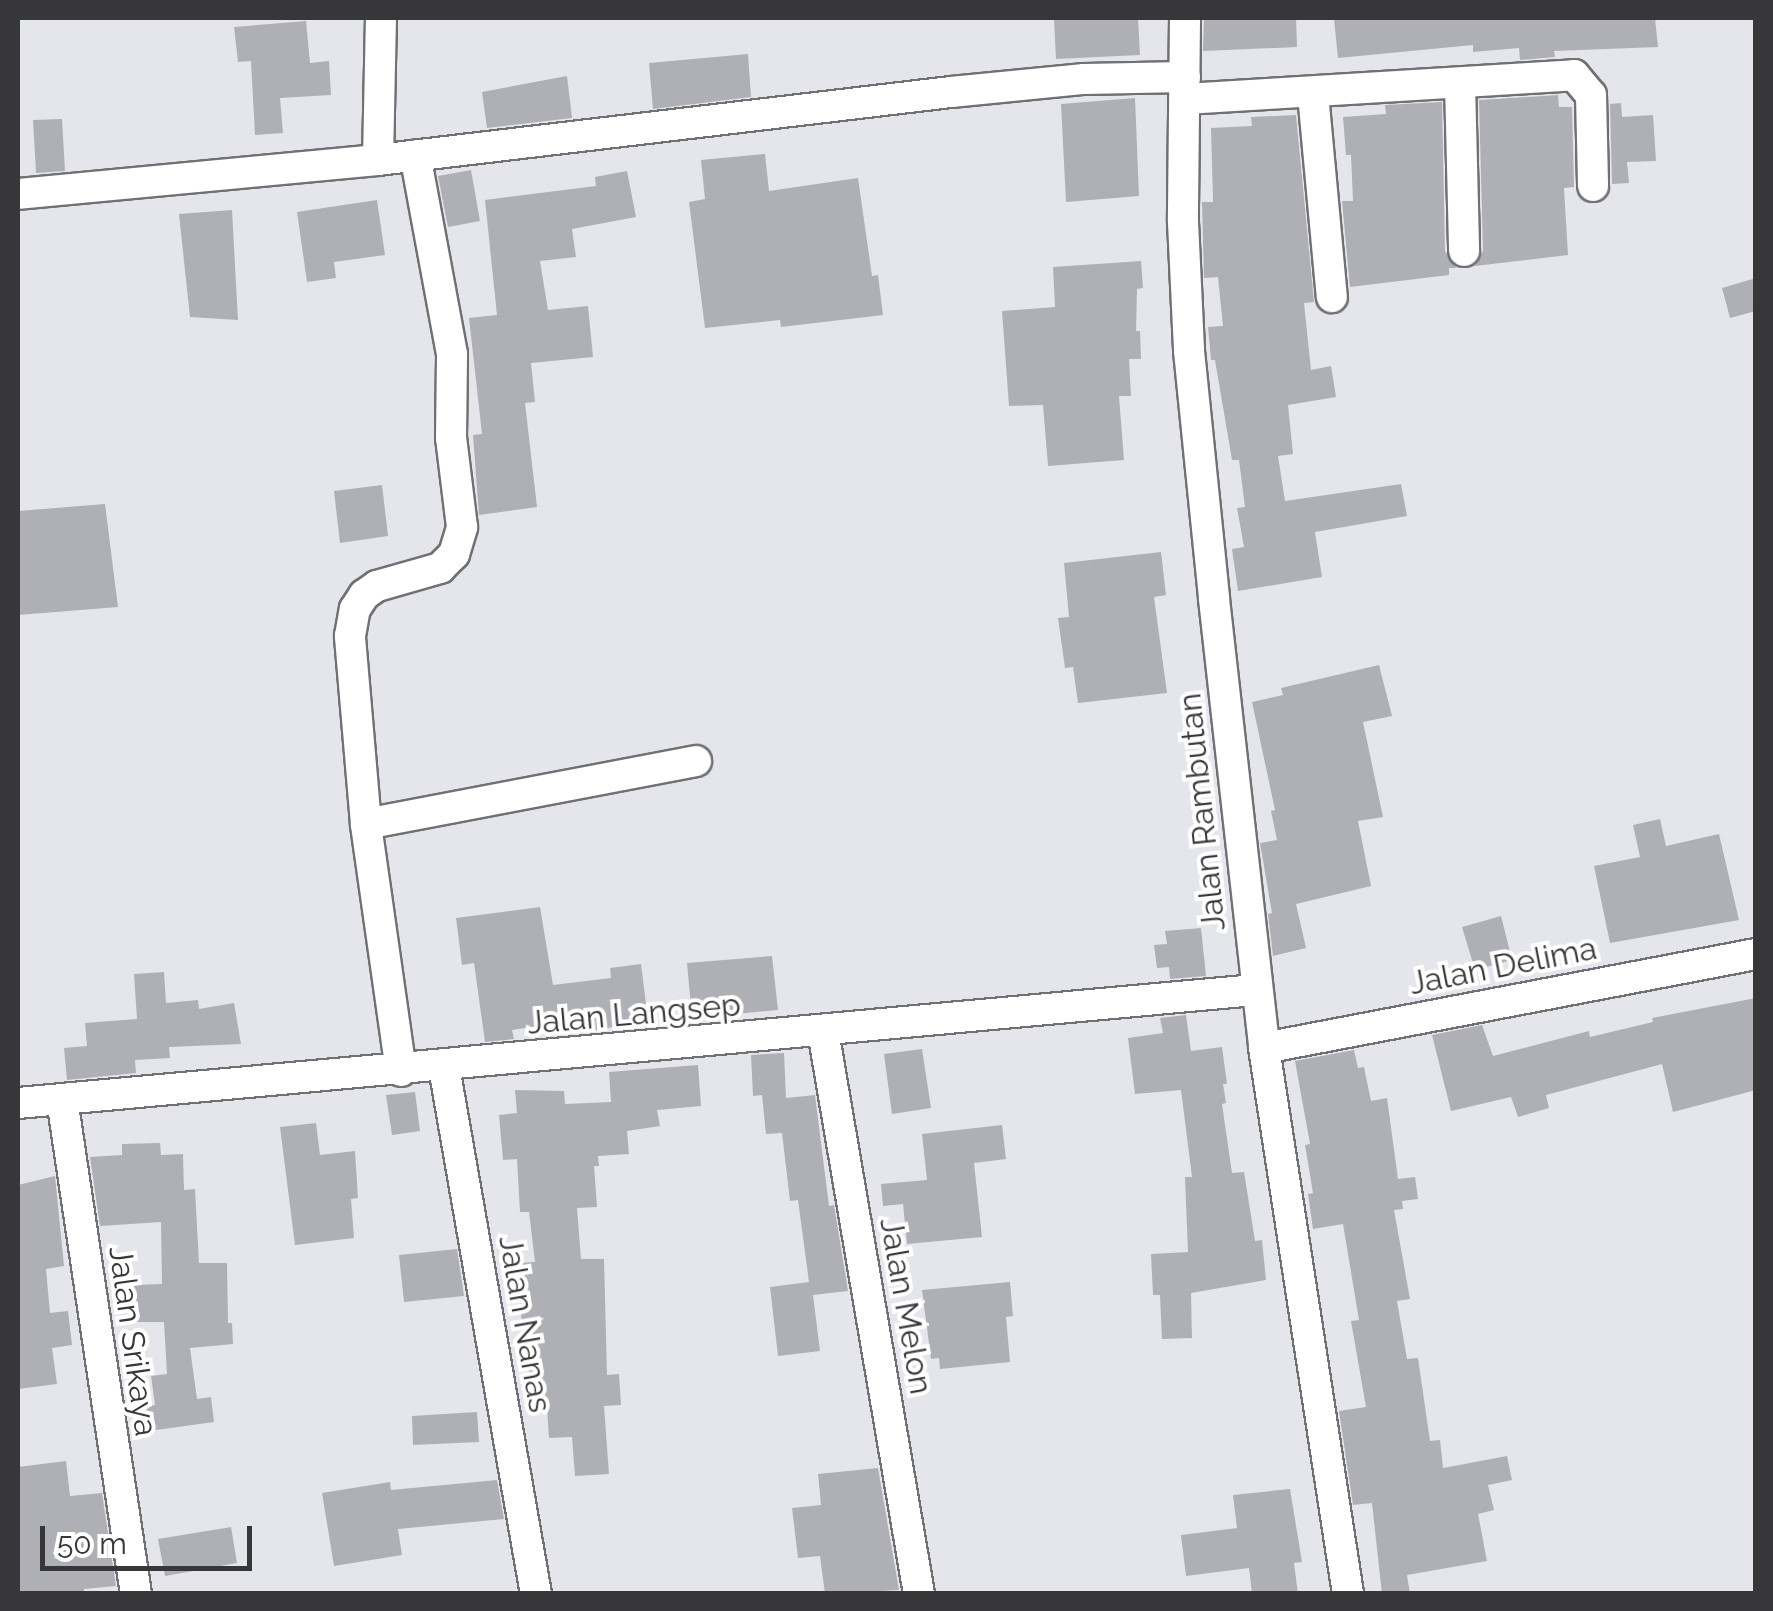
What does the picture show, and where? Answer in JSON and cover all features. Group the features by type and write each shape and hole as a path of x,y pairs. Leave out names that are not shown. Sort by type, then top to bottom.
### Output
{"street":[{"path":"378,160 380,18"},
{"name":"Jalan Rambutan","path":"1186,18 1183,222 1188,351 1256,990 1348,1594"},
{"path":"18,194 378,160 1084,79 1312,94 1563,75 1580,78 1591,95 1593,186"},
{"path":"1460,83 1464,252"},
{"path":"1312,94 1332,297"},
{"path":"400,1071 366,824 350,636 355,609 378,586 440,568 454,554 462,527 451,438 452,354 416,155"},
{"path":"366,824 696,761"},
{"name":"Jalan Delima","path":"1264,1048 1756,954"},
{"name":"Jalan Langsep","path":"18,1102 218,1081 400,1071 1256,990"},
{"name":"Jalan Melon","path":"823,1031 919,1594"},
{"name":"Jalan Nanas","path":"444,1067 536,1594"},
{"name":"Jalan Srikaya","path":"62,1098 136,1594"}],"building":[{"path":"1138,18 1140,55 1056,59 1054,19"},
{"path":"1204,18 1296,18 1297,47 1203,51"},
{"path":"1655,18 1658,47 1554,51 1555,57 1520,60 1519,48 1473,52 1473,45 1338,58 1334,19"},
{"path":"306,21 310,63 329,61 331,95 280,98 283,133 255,135 251,61 238,62 234,27"},
{"path":"748,54 751,97 653,109 649,63"},
{"path":"567,76 572,118 487,128 482,92"},
{"path":"1558,95 1559,107 1572,107 1574,187 1564,188 1568,255 1475,266 1483,251 1479,100"},
{"path":"1135,98 1139,196 1066,202 1061,104"},
{"path":"1442,102 1445,251 1456,268 1449,268 1449,275 1350,287 1342,201 1353,201 1351,155 1346,155 1343,117 1386,114 1385,105"},
{"path":"1621,103 1622,117 1653,115 1656,161 1627,162 1629,183 1612,184 1610,104"},
{"path":"1296,115 1314,302 1304,303 1311,370 1331,366 1336,397 1288,405 1293,454 1278,456 1285,501 1401,484 1407,516 1315,532 1322,577 1238,591 1232,549 1244,547 1237,508 1245,507 1239,460 1232,460 1215,360 1211,360 1208,327 1223,326 1218,277 1204,278 1202,202 1213,202 1211,128 1252,126 1251,117"},
{"path":"62,119 65,171 36,173 33,120"},
{"path":"765,154 769,191 858,178 872,276 878,275 883,315 781,327 780,320 705,328 689,202 705,199 701,160"},
{"path":"471,170 480,221 448,227 438,176"},
{"path":"627,171 636,217 572,229 576,257 540,261 548,310 588,306 593,357 531,363 535,402 525,403 537,507 479,515 473,435 482,434 469,318 497,315 485,200 596,186 595,177"},
{"path":"377,200 385,255 334,262 336,278 307,282 297,212"},
{"path":"232,210 238,320 190,317 179,214"},
{"path":"1141,261 1143,288 1137,289 1136,331 1140,331 1141,359 1129,359 1131,396 1119,396 1124,460 1048,466 1043,405 1009,406 1002,311 1055,307 1053,267"},
{"path":"1756,278 1756,311 1730,318 1722,288"},
{"path":"382,485 388,536 340,543 334,491"},
{"path":"105,504 118,607 18,615 18,511"},
{"path":"1161,552 1166,595 1154,597 1167,693 1078,703 1073,667 1065,668 1058,618 1069,617 1064,563"},
{"path":"1379,665 1392,716 1363,722 1383,817 1358,821 1371,886 1296,904 1306,948 1273,956 1268,914 1272,913 1260,843 1277,840 1271,811 1275,810 1252,702 1283,695 1281,688"},
{"path":"1660,819 1666,846 1719,834 1739,920 1610,943 1594,866 1640,857 1633,825"},
{"path":"540,907 553,985 611,978 610,968 641,964 648,1020 582,1033 580,1020 512,1030 514,1039 485,1042 474,963 462,965 456,918"},
{"path":"1501,916 1512,960 1475,970 1462,927"},
{"path":"1201,928 1206,976 1170,979 1169,967 1157,968 1154,945 1167,944 1165,931"},
{"path":"772,956 778,1010 692,1018 687,963"},
{"path":"164,972 166,1003 198,1000 199,1009 234,1003 241,1044 169,1047 170,1058 135,1060 136,1073 67,1080 64,1048 87,1046 85,1023 137,1019 134,974"},
{"path":"1756,998 1756,1090 1673,1112 1662,1064 1546,1095 1549,1108 1518,1117 1511,1097 1451,1111 1432,1035 1482,1025 1493,1056 1589,1031 1590,1037 1653,1022 1652,1018"},
{"path":"1186,1015 1191,1051 1222,1047 1227,1084 1223,1084 1226,1103 1222,1104 1232,1173 1244,1172 1255,1241 1262,1240 1266,1280 1191,1293 1192,1338 1162,1339 1160,1295 1153,1295 1151,1254 1188,1252 1185,1177 1192,1177 1181,1090 1135,1094 1128,1038 1163,1033 1160,1018"},
{"path":"922,1049 931,1108 892,1114 884,1054"},
{"path":"1354,1050 1358,1068 1364,1067 1371,1101 1387,1098 1398,1179 1415,1177 1418,1199 1402,1201 1403,1209 1394,1210 1410,1299 1397,1301 1407,1359 1418,1358 1430,1441 1440,1440 1443,1468 1507,1456 1512,1480 1488,1485 1494,1510 1478,1514 1487,1561 1407,1575 1410,1594 1382,1594 1372,1503 1353,1505 1339,1411 1366,1407 1351,1321 1359,1320 1343,1224 1313,1229 1308,1194 1313,1193 1305,1145 1310,1144 1295,1061"},
{"path":"784,1053 786,1098 815,1095 829,1206 834,1205 848,1291 813,1295 820,1351 778,1356 770,1287 809,1282 798,1200 790,1201 782,1133 766,1134 762,1095 753,1096 751,1055"},
{"path":"698,1065 701,1106 657,1110 660,1126 627,1131 629,1154 598,1156 599,1166 594,1166 597,1207 577,1208 581,1259 604,1259 607,1375 619,1374 621,1405 604,1406 609,1474 575,1476 572,1437 549,1438 547,1408 531,1408 528,1354 523,1354 519,1263 535,1262 529,1212 520,1212 517,1159 503,1160 499,1115 517,1113 515,1090 564,1091 565,1104 611,1102 609,1072"},
{"path":"415,1092 420,1131 392,1135 386,1095"},
{"path":"316,1123 320,1155 355,1151 358,1198 351,1199 354,1238 295,1245 280,1127"},
{"path":"1002,1125 1006,1159 974,1163 982,1237 907,1244 903,1204 883,1206 881,1184 927,1180 922,1134"},
{"path":"160,1143 161,1155 183,1154 184,1190 195,1189 199,1263 227,1263 228,1323 232,1323 233,1344 190,1348 197,1399 211,1397 214,1422 149,1431 145,1406 155,1405 151,1376 167,1374 164,1322 135,1322 134,1285 162,1284 161,1222 100,1226 90,1157 122,1155 122,1144"},
{"path":"55,1176 64,1266 46,1269 50,1313 68,1311 72,1345 52,1348 57,1384 18,1389 18,1185"},
{"path":"457,1249 464,1296 404,1302 399,1255"},
{"path":"1010,1282 1013,1316 1006,1317 1010,1362 940,1369 939,1358 931,1359 922,1290"},
{"path":"477,1412 479,1442 413,1445 412,1416"},
{"path":"66,1461 70,1496 102,1493 116,1586 84,1589 84,1594 18,1594 18,1467"},
{"path":"878,1468 899,1590 825,1594 820,1556 798,1558 792,1508 821,1505 818,1474"},
{"path":"497,1480 504,1519 398,1529 402,1555 334,1566 322,1493 390,1482 391,1490"},
{"path":"1290,1489 1302,1562 1294,1563 1298,1594 1252,1594 1249,1568 1186,1576 1181,1535 1237,1528 1233,1495"},
{"path":"231,1527 237,1563 165,1576 158,1539"}]}
